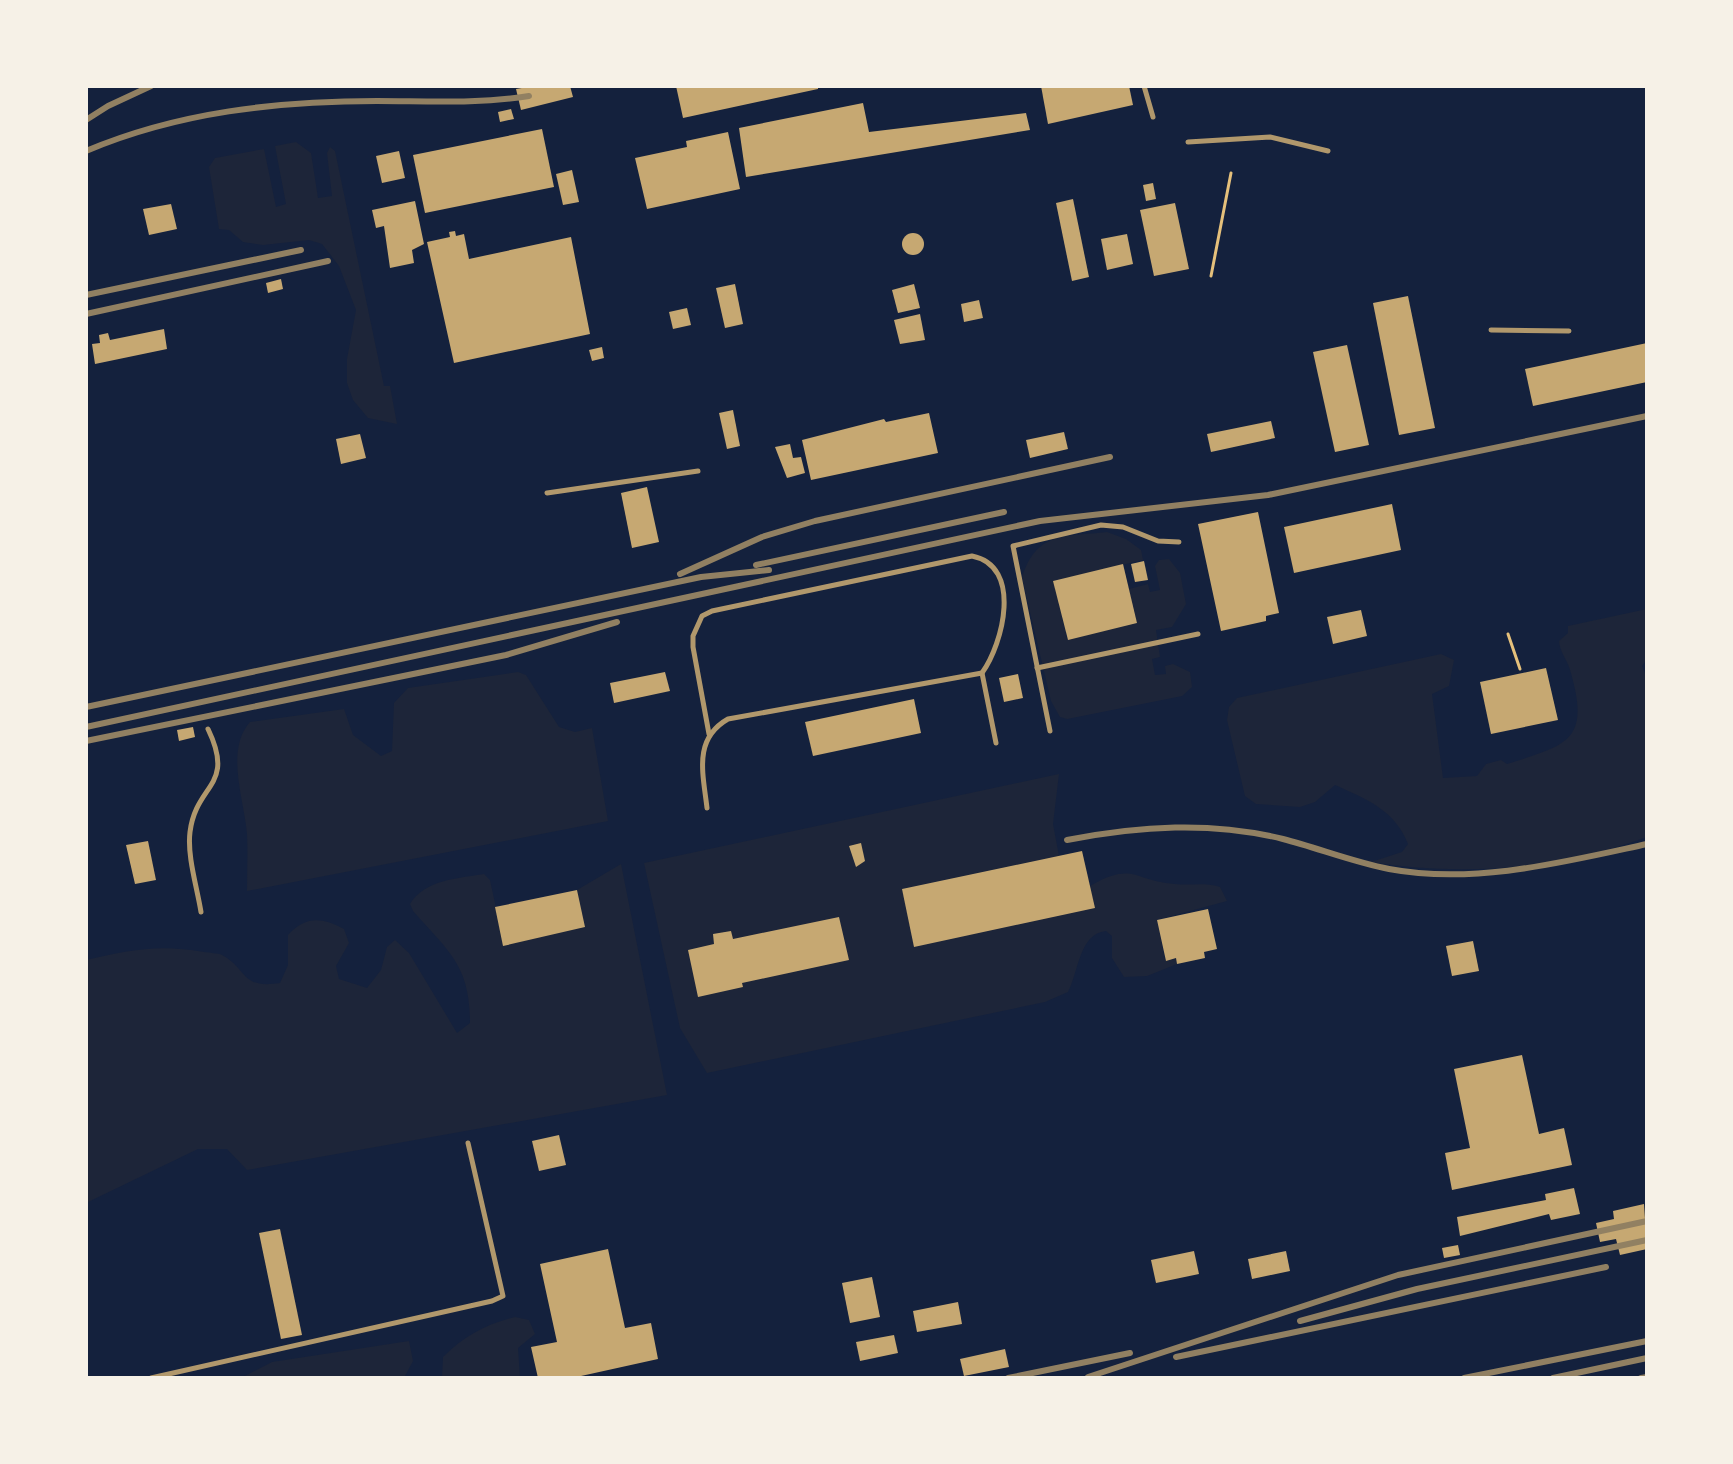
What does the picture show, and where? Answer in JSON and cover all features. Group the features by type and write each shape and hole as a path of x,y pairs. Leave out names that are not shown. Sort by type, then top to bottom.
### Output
{"lane":[{"path":"1144,86 1153,117"},
{"path":"1188,142 1270,137 1328,151"},
{"path":"1491,330 1569,331"},
{"path":"547,493 698,471"},
{"path":"1050,731 1013,546 1101,525 1123,527 1158,541 1179,542"},
{"path":"709,734 693,636 702,616 972,556 980,557 998,575 1006,614 999,646 982,673 996,743"},
{"path":"1037,668 1198,634"},
{"path":"707,808 701,754 709,734 728,719 982,673"},
{"path":"201,912 190,834 195,809 214,782 220,755 208,729"},
{"path":"151,1378 503,1296 468,1143"}],"path":[{"path":"1211,276 1231,173"},
{"path":"1508,634 1520,669"}],"shaded area":[{"path":"296,142 311,153 318,198 332,196 327,153 330,147 335,151 384,386 390,386 397,424 368,418 353,400 347,383 347,359 356,310 339,266 322,244 309,240 263,245 243,242 229,230 219,229 209,167 215,158 264,149 276,207 286,204 275,146"},
{"path":"1107,532 1126,539 1141,550 1143,560 1054,581 1067,639 1137,623 1129,589 1148,584 1150,592 1160,590 1155,566 1159,560 1169,559 1180,573 1186,604 1172,627 1156,630 1160,657 1152,659 1155,675 1166,674 1165,666 1173,664 1190,672 1192,687 1182,696 1067,719 1060,717 1051,701 1022,578 1035,552 1044,544 1065,536"},
{"path":"1647,609 1647,659 1642,666 1647,678 1647,837 1579,857 1545,863 1475,869 1406,867 1371,862 1402,852 1408,844 1387,814 1335,785 1315,802 1300,807 1256,804 1245,796 1227,720 1229,707 1237,698 1441,654 1454,660 1449,686 1432,694 1443,778 1477,776 1486,764 1501,760 1507,764 1558,745 1575,727 1578,713 1576,694 1559,641 1568,633 1568,626"},
{"path":"518,672 526,675 559,727 575,732 592,728 608,821 247,891 247,834 237,761 243,733 250,722 344,709 353,735 381,756 392,751 394,703 408,688"},
{"path":"1059,774 1053,824 1059,856 902,889 1090,886 1125,874 1161,882 1220,887 1227,901 1157,920 1165,960 1176,958 1177,964 1147,976 1124,977 1112,958 1112,936 1106,931 1090,939 1085,946 1068,992 1045,1002 707,1073 680,1028 644,863"},
{"path":"621,864 667,1095 247,1170 227,1149 198,1149 86,1203 86,960 144,949 172,948 216,953 231,961 251,981 280,983 288,965 288,935 301,924 314,920 328,922 344,929 349,943 336,966 339,979 367,988 381,970 387,947 395,940 409,953 457,1033 470,1023 466,987 447,949 413,911 410,904 416,896 433,885 484,874 490,880 504,945 585,927 577,890"},
{"path":"515,1317 529,1320 535,1334 518,1348 520,1378 442,1378 443,1357 451,1350 476,1332"},
{"path":"409,1341 413,1361 404,1378 241,1378 272,1362"}],"building":[{"path":"570,86 573,97 521,110 516,89"},
{"path":"676,86 818,86 818,89 683,118"},
{"path":"1041,86 1129,86 1133,105 1048,124"},
{"path":"863,103 869,132 1026,113 1030,130 746,177 739,128"},
{"path":"511,109 514,119 500,122 498,112"},
{"path":"542,129 554,187 425,213 413,155"},
{"path":"728,132 740,189 647,209 635,158 687,147 686,141"},
{"path":"399,151 405,178 382,183 376,156"},
{"path":"572,170 579,202 563,205 556,174"},
{"path":"1153,183 1156,199 1146,201 1143,185"},
{"path":"1073,199 1089,277 1072,281 1056,203"},
{"path":"415,201 424,244 412,250 414,263 390,268 384,226 376,228 372,210"},
{"path":"1175,203 1189,269 1154,276 1140,210"},
{"path":"171,204 177,229 149,235 143,209"},
{"path":"455,231 456,236 464,234 469,259 571,237 590,334 454,363 427,242 450,237 449,232"},
{"path":"913,233 921,236 924,244 921,252 913,255 905,252 902,244 905,236"},
{"path":"1127,234 1133,264 1107,270 1101,239"},
{"path":"281,279 283,289 268,293 266,283"},
{"path":"735,284 743,324 725,328 716,288"},
{"path":"914,284 920,308 898,313 892,290"},
{"path":"1408,296 1435,428 1399,435 1373,303"},
{"path":"979,300 983,318 964,322 961,304"},
{"path":"687,308 691,325 673,329 669,312"},
{"path":"920,314 925,340 900,344 894,320"},
{"path":"164,329 167,349 95,364 92,344 100,343 99,335 108,333 110,340"},
{"path":"1647,343 1647,382 1533,406 1525,369"},
{"path":"1347,345 1369,445 1335,452 1313,352"},
{"path":"602,347 604,358 592,361 589,350"},
{"path":"733,410 740,446 727,449 719,413"},
{"path":"929,413 938,453 811,480 802,440 884,419 886,422"},
{"path":"1271,421 1275,438 1211,452 1207,434"},
{"path":"1064,432 1068,449 1030,458 1026,440"},
{"path":"360,434 366,458 341,464 336,439"},
{"path":"790,444 793,458 801,457 805,473 787,478 775,447"},
{"path":"647,487 659,542 632,548 621,493"},
{"path":"1392,504 1401,550 1294,573 1284,527"},
{"path":"1258,512 1279,613 1266,616 1266,621 1221,631 1198,524"},
{"path":"1144,561 1148,580 1135,582 1131,564"},
{"path":"1123,564 1137,623 1068,640 1053,581"},
{"path":"1361,610 1367,636 1333,644 1327,617"},
{"path":"1546,668 1558,720 1491,734 1480,682"},
{"path":"665,672 670,691 614,703 610,683"},
{"path":"1018,674 1023,698 1004,702 999,678"},
{"path":"914,699 921,733 813,756 805,722"},
{"path":"193,727 195,737 179,741 177,730"},
{"path":"148,841 156,880 135,884 126,845"},
{"path":"861,843 865,861 856,867 849,846"},
{"path":"1082,851 1095,908 914,947 902,889"},
{"path":"577,890 585,927 503,946 495,907"},
{"path":"1208,909 1217,949 1204,952 1205,958 1177,964 1176,958 1166,961 1157,920"},
{"path":"839,917 849,960 742,983 743,987 698,997 688,950 714,944 713,934 731,931 733,939"},
{"path":"1473,941 1479,971 1452,976 1446,946"},
{"path":"1522,1055 1539,1134 1564,1128 1572,1165 1452,1190 1445,1153 1470,1148 1454,1069"},
{"path":"559,1135 566,1165 539,1171 532,1141"},
{"path":"1574,1188 1580,1214 1551,1220 1549,1214 1460,1236 1457,1217 1546,1200 1545,1194"},
{"path":"1644,1204 1647,1249 1620,1255 1616,1239 1600,1242 1596,1223 1614,1219 1613,1211"},
{"path":"280,1229 302,1335 281,1339 259,1233"},
{"path":"1458,1245 1460,1255 1444,1258 1442,1248"},
{"path":"608,1249 625,1328 651,1323 658,1359 572,1378 538,1378 531,1347 557,1342 540,1264"},
{"path":"1194,1251 1199,1274 1156,1283 1151,1260"},
{"path":"1286,1251 1290,1271 1252,1279 1248,1259"},
{"path":"872,1277 880,1317 850,1323 842,1283"},
{"path":"958,1302 962,1324 917,1332 913,1311"},
{"path":"894,1335 898,1353 860,1361 856,1342"},
{"path":"1005,1349 1009,1367 964,1376 960,1359"}],"railway":[{"path":"86,120 151,86"},
{"path":"86,151 156,127 229,111 303,103 472,101 529,96"},
{"path":"86,295 301,250"},
{"path":"86,314 328,261"},
{"path":"86,727 1040,521 1268,495 1647,416"},
{"path":"680,574 762,537 815,521 1110,457"},
{"path":"756,565 1004,512"},
{"path":"86,707 701,577 769,570"},
{"path":"86,741 506,655 617,622"},
{"path":"1067,840 1148,829 1229,830 1283,839 1389,869 1454,874 1519,869 1647,844"},
{"path":"1088,1377 1398,1275 1647,1221"},
{"path":"1300,1321 1417,1289 1647,1240"},
{"path":"1176,1357 1606,1267"},
{"path":"1464,1378 1647,1341"},
{"path":"1008,1378 1130,1353"},
{"path":"1553,1378 1647,1358"},
{"path":"1641,1378 1647,1377"}]}
